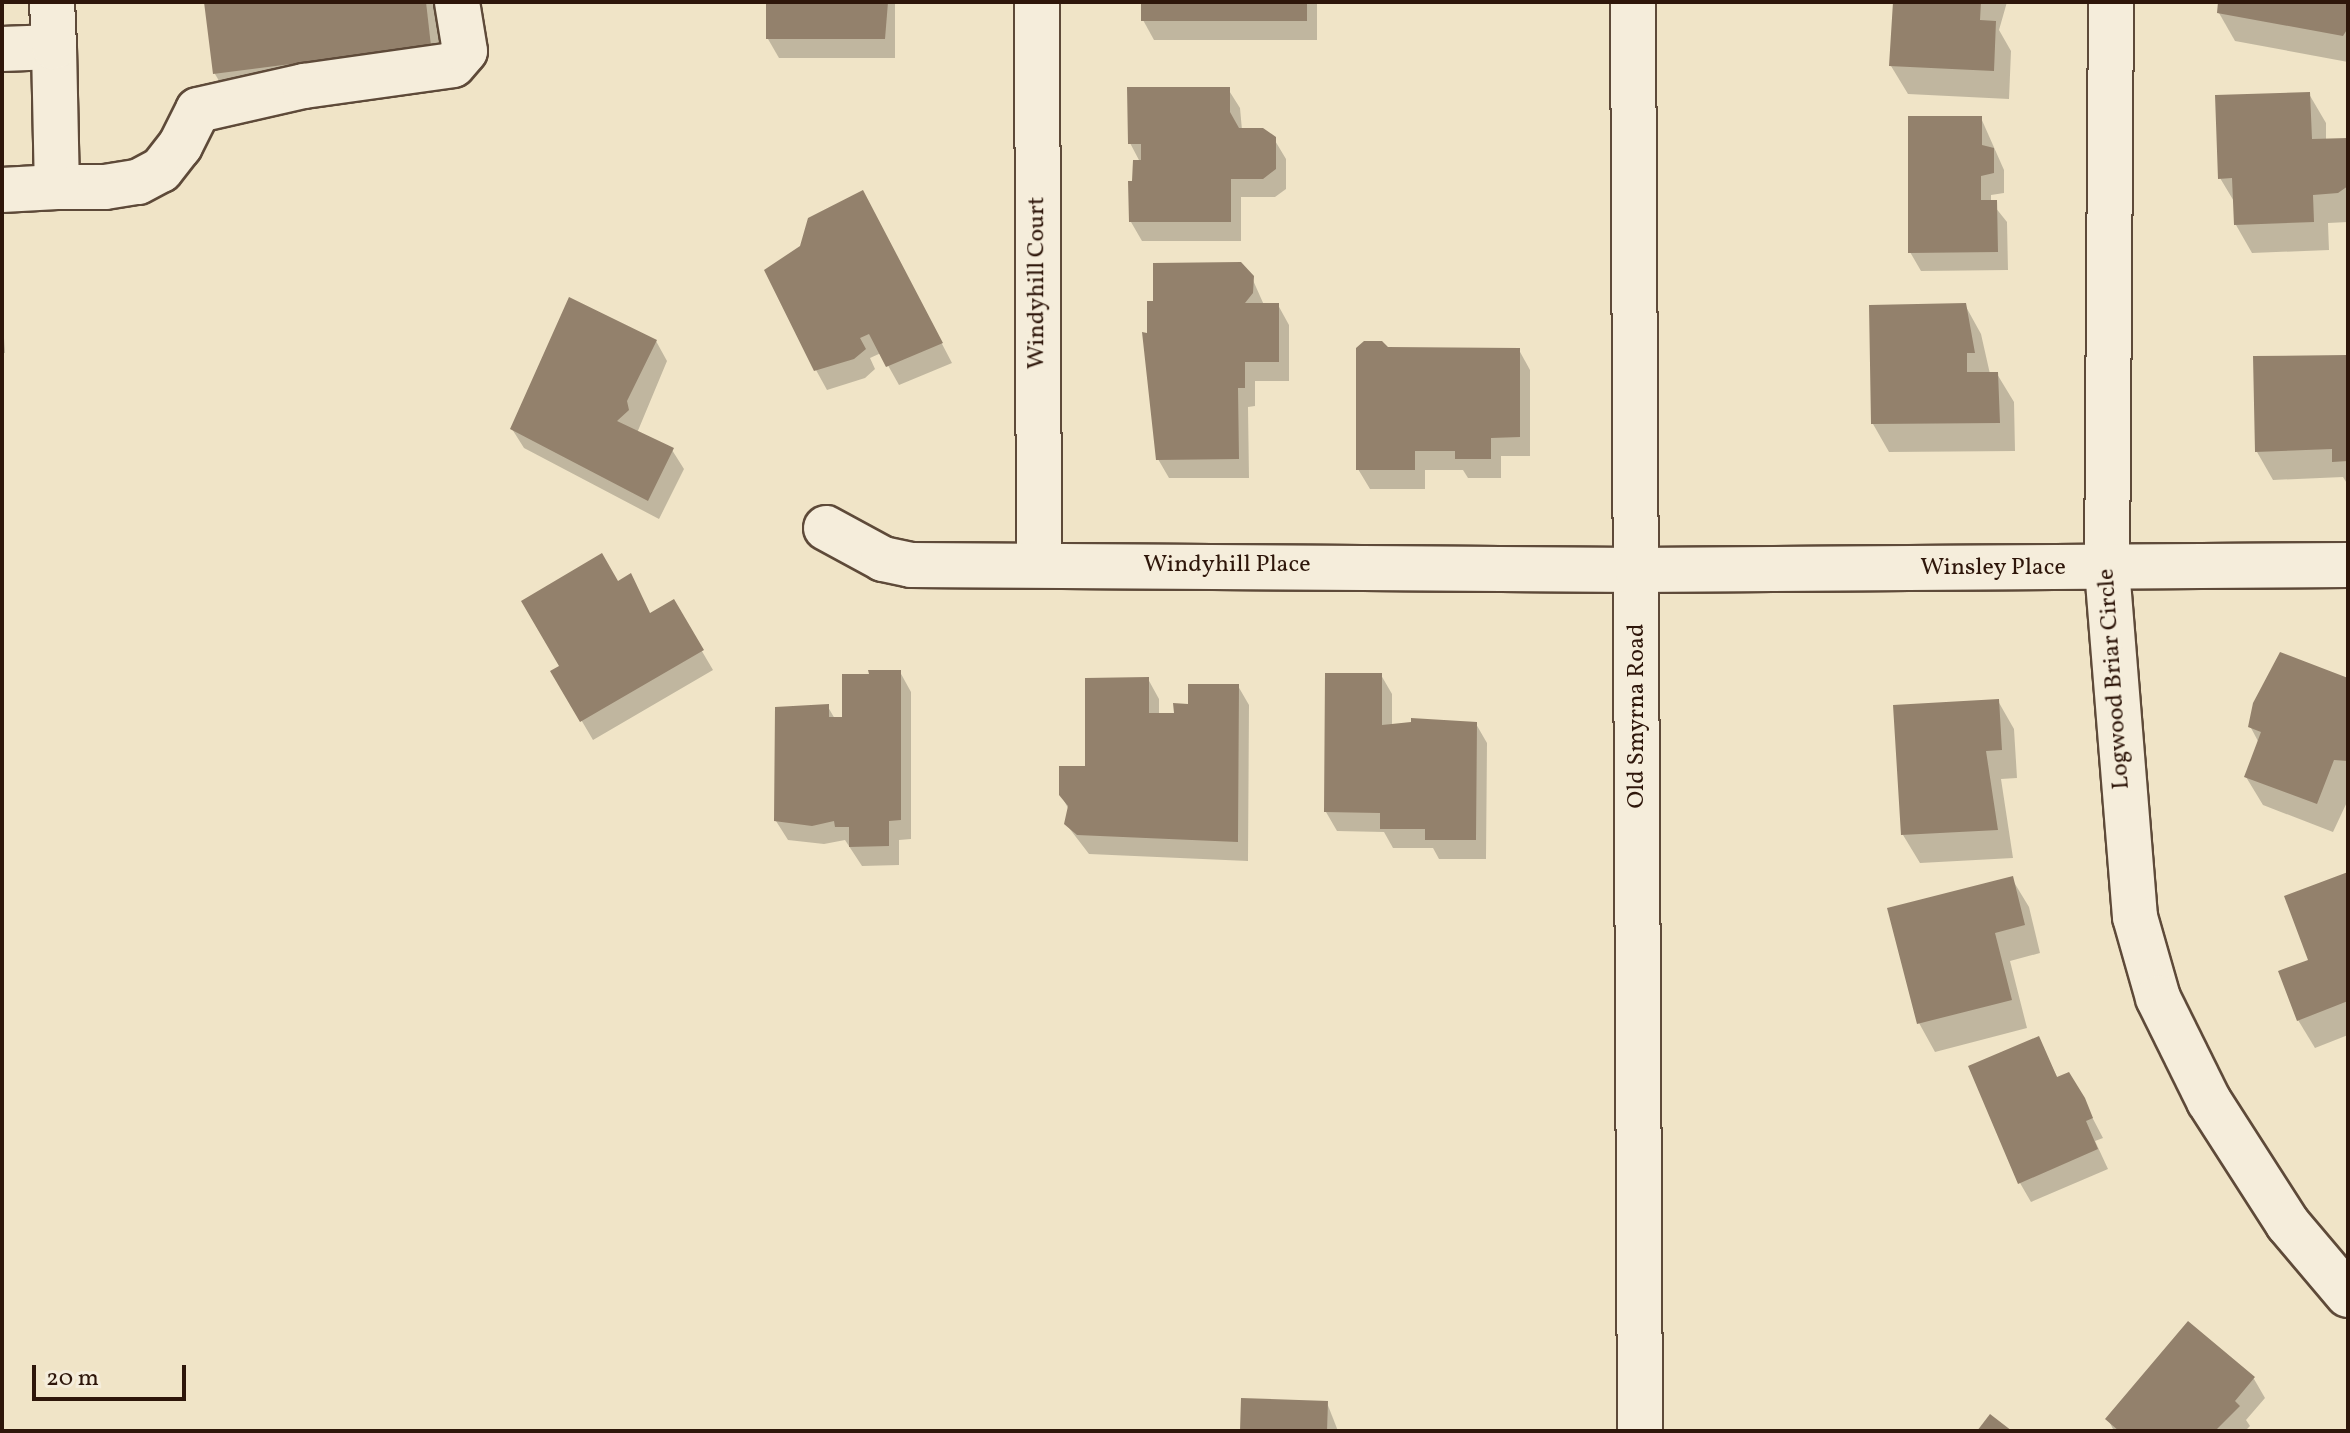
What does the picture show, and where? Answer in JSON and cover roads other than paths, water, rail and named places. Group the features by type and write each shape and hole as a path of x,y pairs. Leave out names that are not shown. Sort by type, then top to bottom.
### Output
{"street":[{"path":"52,2 57,187"},
{"path":"2,190 138,182 161,170 180,146 198,110 304,86 453,65 465,51 457,2"},
{"name":"Windyhill Court","path":"1037,2 1039,564"},
{"name":"Old Smyrna Road","path":"1633,2 1640,1431"},
{"name":"Logwood Briar Circle","path":"2111,2 2107,569 2129,866 2144,957 2180,1045 2232,1139 2288,1224 2348,1295"},
{"path":"2,49 54,47"},
{"name":"Windyhill Place","path":"826,528 883,559 911,565 1637,570"},
{"name":"Winsley Place","path":"1637,570 2348,565"}]}
